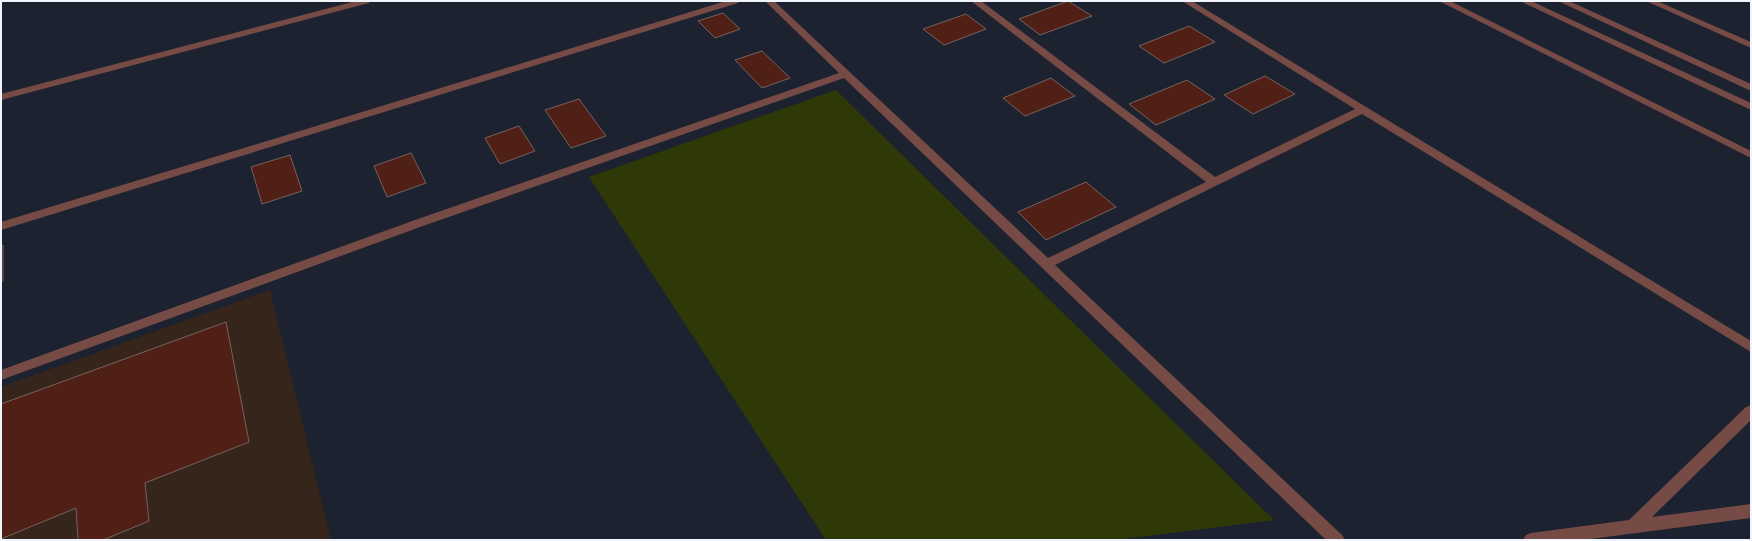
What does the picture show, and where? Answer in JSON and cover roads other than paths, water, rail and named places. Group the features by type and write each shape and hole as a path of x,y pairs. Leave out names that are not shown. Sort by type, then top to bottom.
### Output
{"street":[{"path":"1,97 366,1"},
{"path":"1,226 735,1"},
{"path":"769,1 1337,540"},
{"path":"975,1 1214,182"},
{"path":"1186,1 1751,347"},
{"path":"1443,1 1751,155"},
{"path":"1524,1 1751,107"},
{"path":"1562,1 1751,88"},
{"path":"1650,1 1751,45"},
{"path":"1,375 419,223 846,74"},
{"path":"1047,264 1364,110"},
{"path":"1632,527 1751,411"},
{"path":"1531,540 1751,511"}]}
